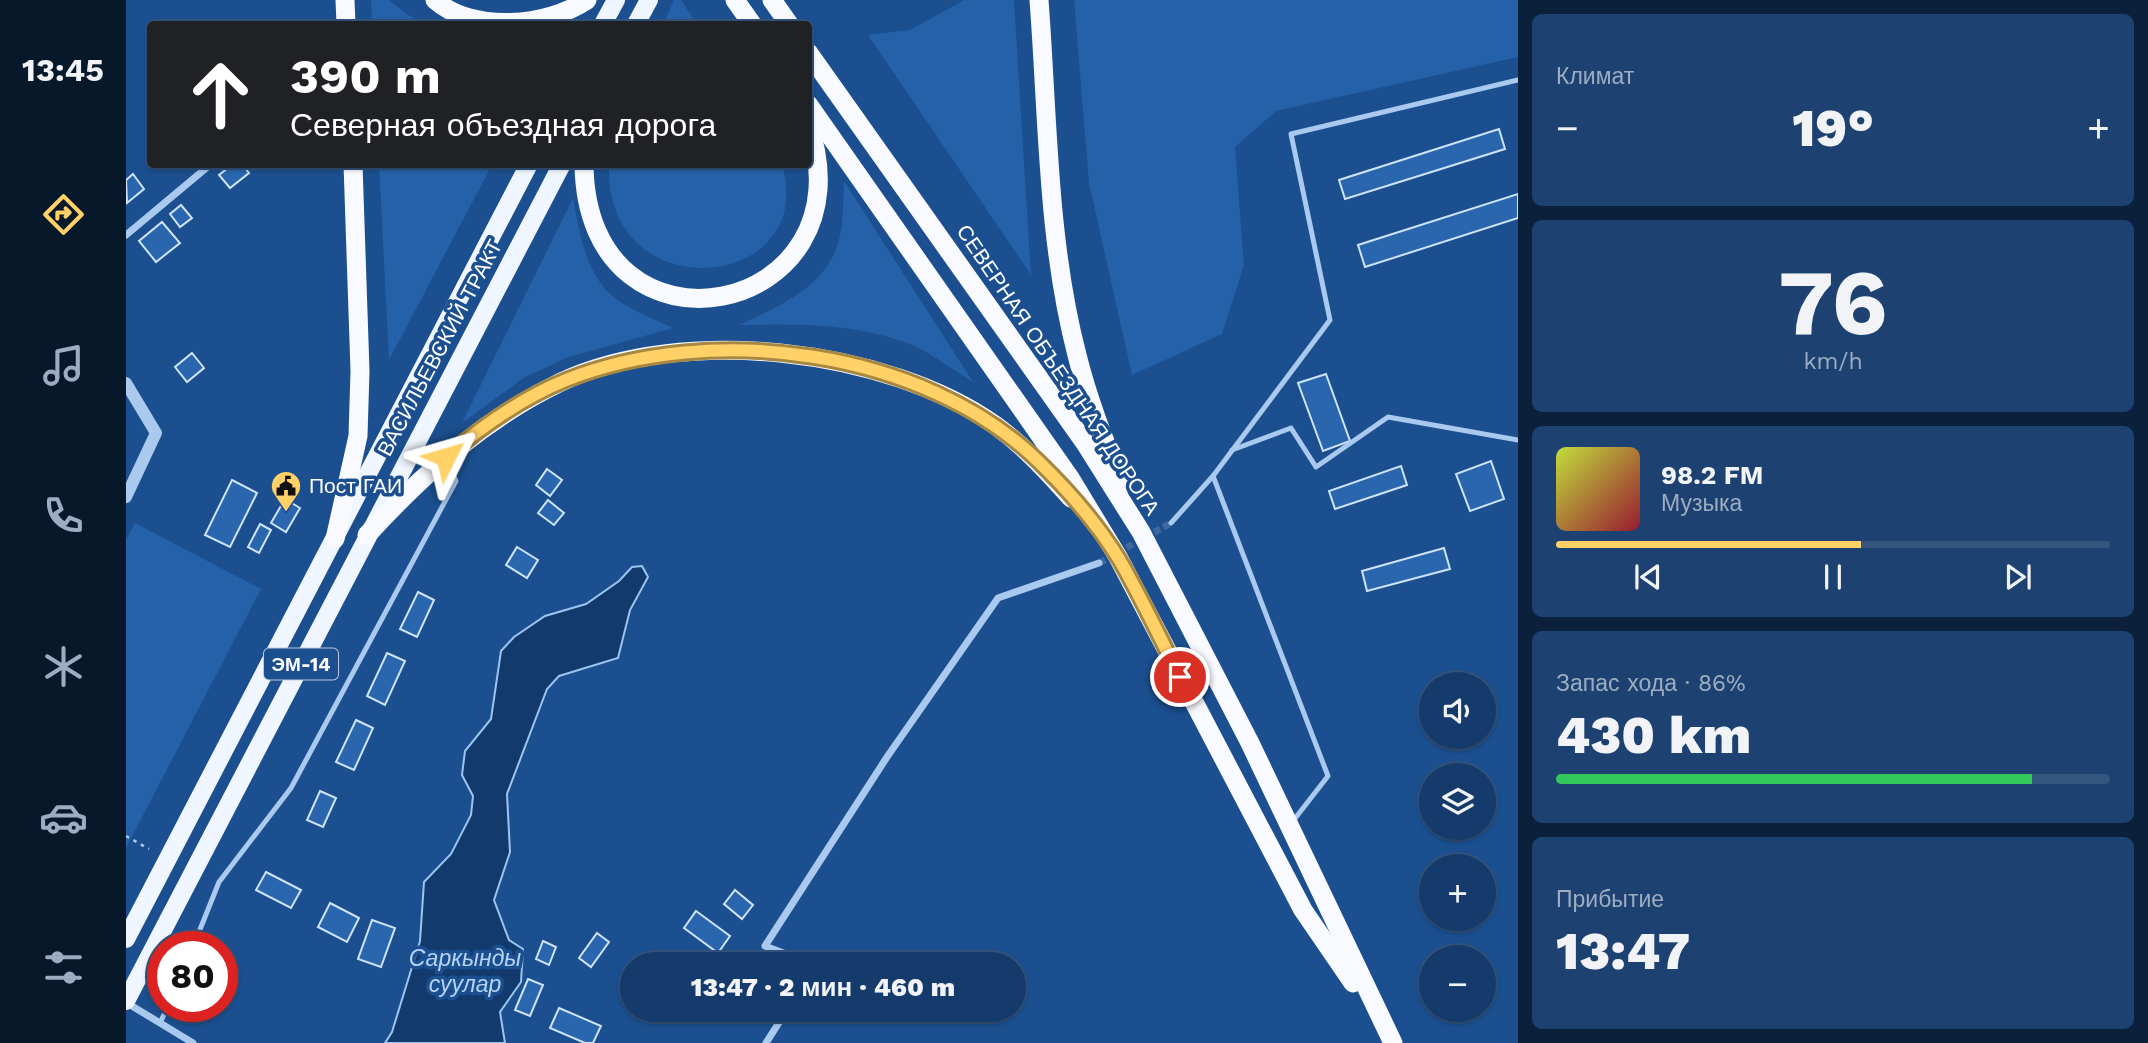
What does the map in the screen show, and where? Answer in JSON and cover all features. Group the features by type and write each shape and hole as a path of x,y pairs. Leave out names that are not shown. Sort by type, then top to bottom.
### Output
{"highway":[{"path":"345,0 346,21"},
{"path":"435,0 472,17 491,21"},
{"path":"531,21 573,9 587,0"},
{"path":"735,0 750,21"},
{"path":"772,0 787,21"},
{"path":"1039,0 1054,208 1076,352 1093,410 1141,532"},
{"name":"СЕВЕРНАЯ ОБЪЕЗДНАЯ ДОРОГА","path":"812,58 1070,421 1141,532 1251,743 1390,1038"},
{"name":"СЕВЕРНАЯ ОБЪЕЗДНАЯ ДОРОГА","path":"812,110 1027,413 1303,909 1390,1038"},
{"path":"584,168 584,197 596,234 618,265 645,285 678,298 715,299 751,288 782,268 803,242 817,208 818,171 812,142"},
{"path":"335,539 358,436 360,371 353,168"},
{"path":"367,536 446,457 515,406 564,381 608,365 660,355 718,349 832,360 884,374 942,396 993,424 1038,461 1109,560"}],"main road":[{"path":"605,21 616,0"},
{"path":"638,21 649,0"},
{"name":"ВАСИЛЬЕВСКИЙ ТРАКТ","path":"126,939 527,168"},
{"name":"ВАСИЛЬЕВСКИЙ ТРАКТ","path":"126,1002 560,168"},
{"path":"377,455 403,467"}],"street":[{"path":"126,235 206,168"},
{"path":"126,383 156,433 126,497"},
{"path":"781,952 765,946 887,757 998,598 1109,560"},
{"path":"126,1002 193,1043"},
{"path":"766,1043 779,1022"}],"lane":[{"path":"1171,523 1213,476 1330,320 1291,134 1518,80"},
{"path":"1230,451 1291,428 1316,467 1388,417 1518,440"},
{"path":"199,931 219,882 291,788 456,481 446,457"},
{"path":"1213,476 1328,776 1289,825"}],"path":[{"path":"126,836 149,849"}],"shaded area":[{"path":"371,0 389,0 416,21 372,21"},
{"path":"674,0 681,0 695,21 664,21"},
{"path":"964,0 1014,0 1031,275 868,35 910,30"},
{"path":"1074,0 1518,0 1518,57 1276,111 1235,147 1244,265 1222,334 1132,375 1089,183"},
{"path":"379,168 490,168 389,360"},
{"path":"610,168 782,168 785,207 770,239 743,259 708,268 672,263 639,245 617,213"},
{"path":"844,181 973,382 912,345 870,332 827,326 739,325 802,292 826,268 835,253 840,235"},
{"path":"573,198 586,255 599,281 625,305 673,328 569,357 525,377 462,423"},
{"path":"135,523 261,589 126,848 126,540"}],"water":[{"name":"Саркынды суулар","path":"642,566 648,577 630,610 618,658 559,676 547,689 507,794 510,852 494,900 509,940 523,949 521,982 500,1012 505,1043 385,1043 392,1032 420,941 424,882 451,854 471,815 473,796 462,775 465,751 491,719 501,651 514,637 545,616 586,604 619,581 632,567"}],"building":[{"path":"1499,129 1505,149 1345,199 1339,180"},
{"path":"228,168 245,168 249,173 230,188 219,175"},
{"path":"133,174 144,189 127,203 126,180"},
{"path":"1518,194 1518,218 1365,267 1358,245"},
{"path":"181,205 192,218 180,227 170,214"},
{"path":"162,222 180,243 156,262 139,241"},
{"path":"192,353 204,368 187,382 175,367"},
{"path":"1326,374 1350,441 1323,451 1298,383"},
{"path":"1491,461 1504,499 1470,511 1456,474"},
{"path":"1401,466 1407,485 1335,509 1329,491"},
{"path":"547,469 562,480 550,496 536,485"},
{"path":"232,480 257,493 230,547 205,535"},
{"path":"285,499 300,508 286,532 271,523"},
{"path":"548,500 564,513 554,525 538,513"},
{"path":"260,524 271,530 259,553 248,547"},
{"path":"517,547 538,560 527,578 506,565"},
{"path":"1444,548 1450,569 1367,591 1362,571"},
{"path":"418,592 434,600 417,637 400,629"},
{"path":"387,653 405,661 385,705 367,696"},
{"path":"356,720 373,728 354,770 336,762"},
{"path":"320,791 336,798 323,827 307,820"},
{"path":"266,872 301,890 291,908 256,890"},
{"path":"735,890 753,905 742,919 724,904"},
{"path":"330,903 359,918 347,942 318,927"},
{"path":"696,911 730,936 717,952 684,928"},
{"path":"372,920 395,928 381,967 358,959"},
{"path":"597,933 609,942 591,967 579,958"},
{"path":"543,941 556,947 549,965 536,959"},
{"path":"528,979 543,985 530,1016 515,1010"},
{"path":"559,1008 601,1026 593,1043 585,1043 550,1028"}],"tunnel":[{"path":"1099,563 1171,523"}],"place":[{"name":"Пост ГАИ","path":"286,513"}],"route":[{"path":"446,457 473,434 515,406 564,381 608,365 660,355 718,349 775,351 832,360 884,374 942,396 993,424 1038,461 1118,557 1180,677"}]}
